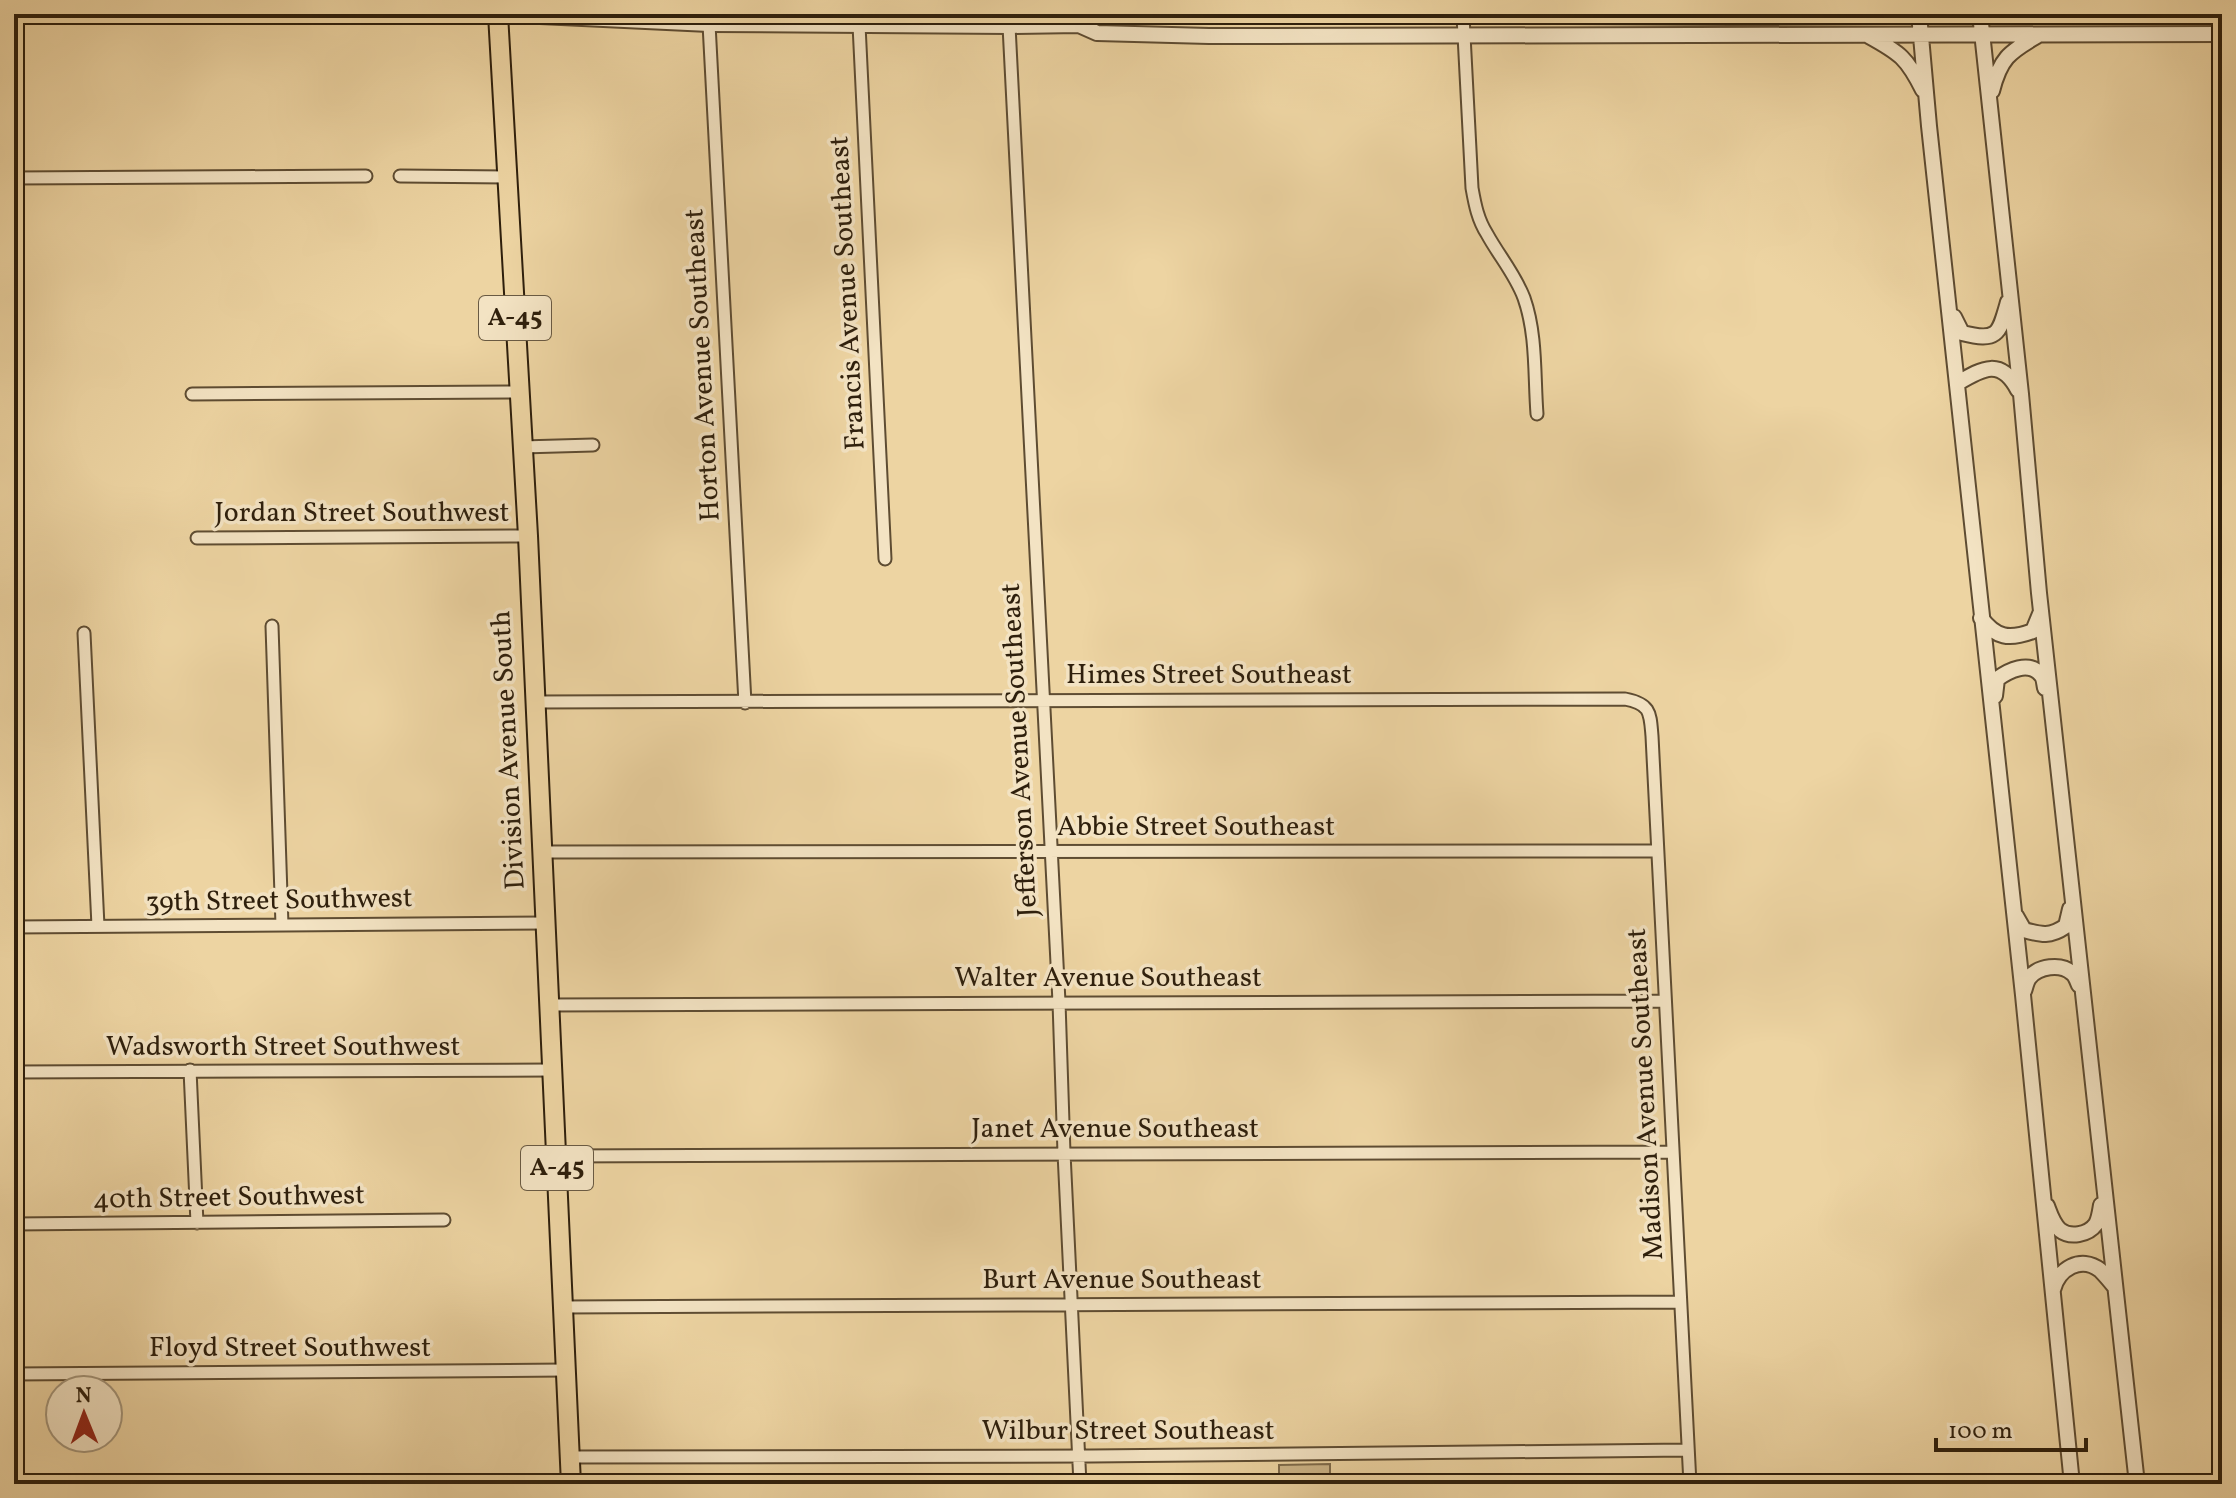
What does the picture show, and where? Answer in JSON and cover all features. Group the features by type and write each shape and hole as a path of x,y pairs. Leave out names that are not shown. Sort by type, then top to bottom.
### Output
{"main road":[{"name":"Division Avenue South","path":"498,14 528,536 571,1484"}],"street":[{"path":"14,16 498,14 709,24 859,25 1008,20 1079,25 1097,33 1130,35 2222,34"},
{"path":"1079,25 1101,16 1152,14"},
{"path":"1247,14 2195,14"},
{"path":"1920,15 2072,1484"},
{"path":"1980,15 2041,610 2137,1484"},
{"path":"1463,16 1472,188 1476,212 1485,232 1514,274 1524,299 1532,336 1537,414"},
{"name":"Jefferson Avenue Southeast","path":"1008,20 1059,1002 1080,1484"},
{"name":"Horton Avenue Southeast","path":"709,24 745,703"},
{"name":"Francis Avenue Southeast","path":"859,25 885,559"},
{"path":"1990,99 1996,76 2010,51 2039,35"},
{"path":"1868,36 1895,50 1912,67 1927,100"},
{"path":"14,178 366,176"},
{"path":"400,176 507,177"},
{"path":"1949,305 1962,333 1991,336 2000,329 2010,295"},
{"path":"1958,383 1987,368 2001,370 2011,377 2021,394"},
{"path":"192,394 519,392"},
{"path":"522,447 593,445"},
{"name":"Jordan Street Southwest","path":"197,538 528,536"},
{"path":"1981,617 1991,631 2015,637 2033,631 2041,610"},
{"path":"272,626 282,925"},
{"path":"84,633 98,926"},
{"path":"1992,718 1997,679 2014,668 2032,669 2041,674 2053,711"},
{"name":"Himes Street Southeast","path":"535,702 1625,699 1643,703"},
{"name":"Madison Avenue Southeast","path":"1643,703 1650,718 1690,1484"},
{"name":"Abbie Street Southeast","path":"542,852 1657,851"},
{"path":"2013,912 2024,930 2041,935 2055,933 2066,926 2073,895"},
{"name":"39th Street Southwest","path":"14,927 545,923"},
{"path":"2023,995 2029,978 2051,967 2074,974 2083,992"},
{"name":"Walter Avenue Southeast","path":"550,1005 1665,1001"},
{"path":"190,1070 197,1223"},
{"name":"Wadsworth Street Southwest","path":"14,1072 552,1070"},
{"name":"Janet Avenue Southeast","path":"556,1156 1673,1152"},
{"path":"2042,1195 2060,1230 2074,1235 2093,1228 2098,1222 2104,1187"},
{"name":"40th Street Southwest","path":"14,1224 444,1220"},
{"path":"2052,1295 2060,1273 2075,1265 2087,1264 2099,1269 2114,1286"},
{"name":"Burt Avenue Southeast","path":"564,1307 1680,1302"},
{"name":"Floyd Street Southwest","path":"14,1374 566,1370"},
{"name":"Wilbur Street Southeast","path":"570,1457 1687,1450"}],"shaded area":[{"path":"1330,1464 1330,1484 1279,1484 1279,1465"}]}
